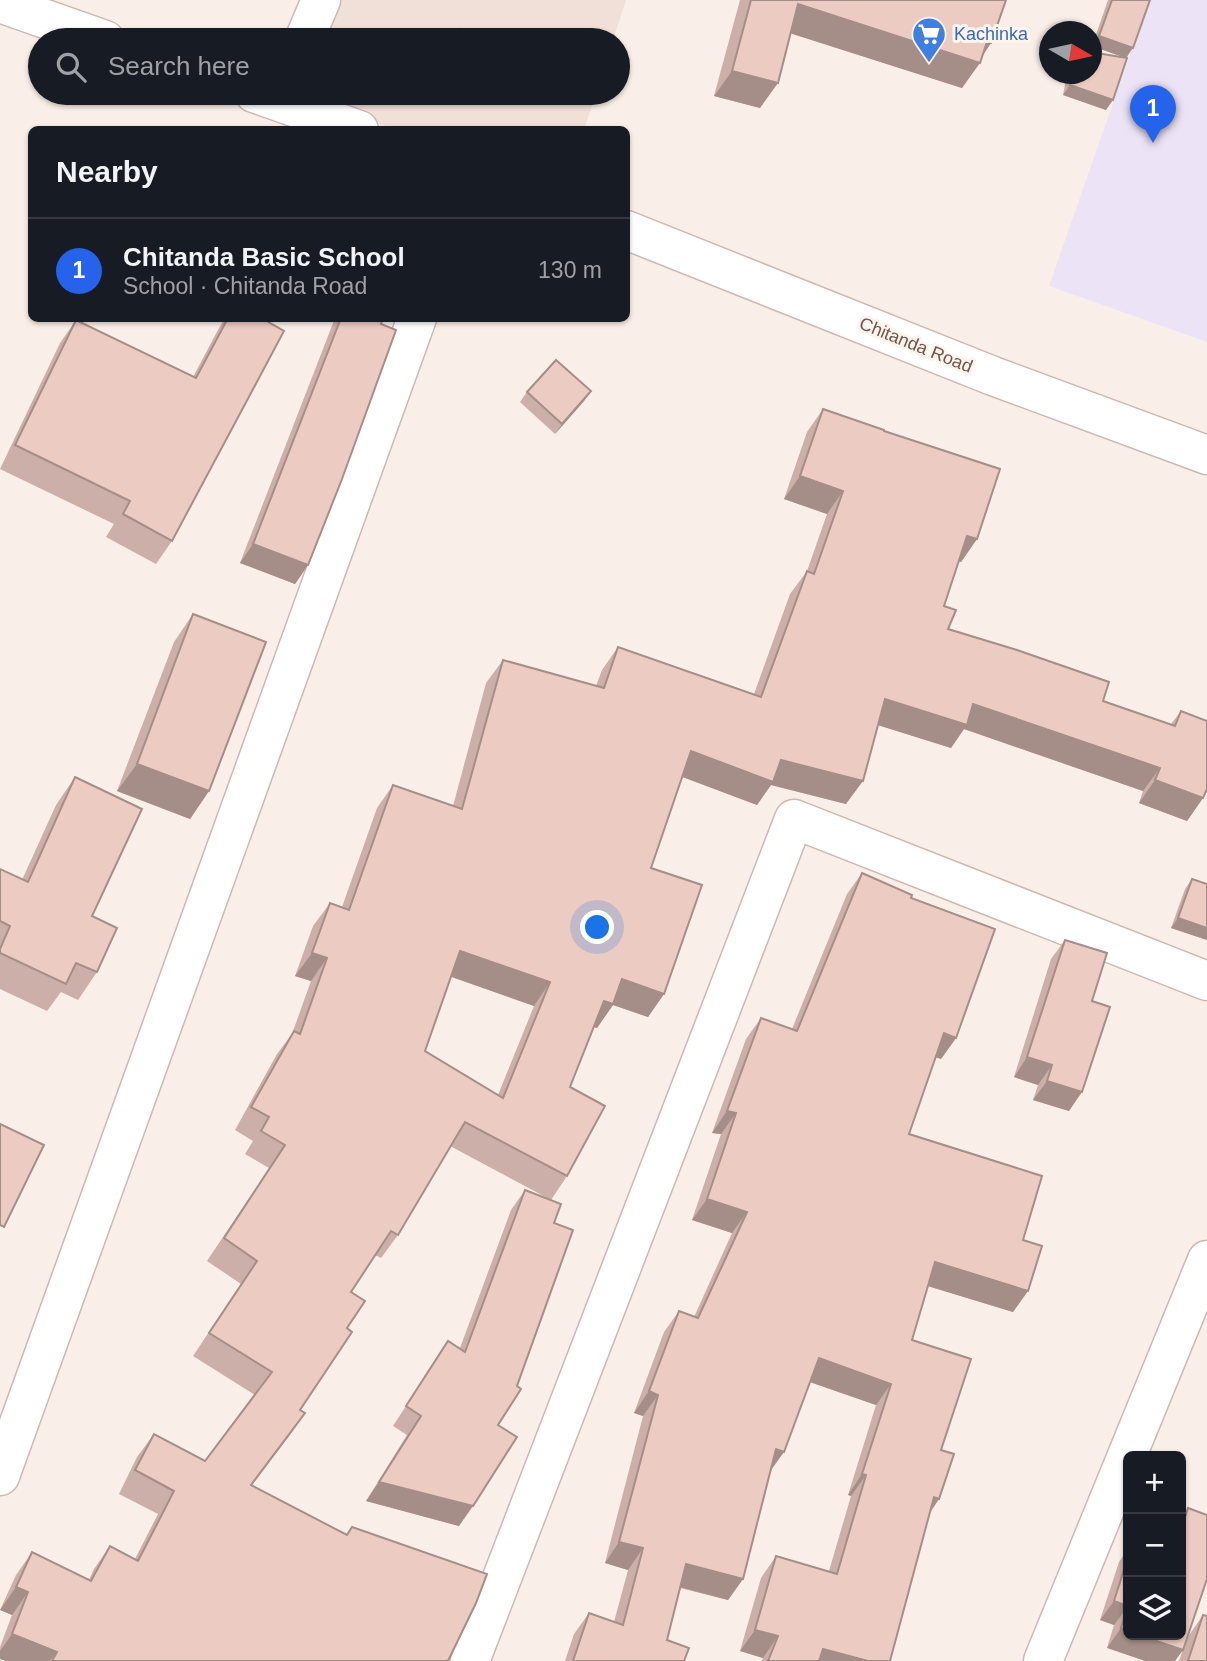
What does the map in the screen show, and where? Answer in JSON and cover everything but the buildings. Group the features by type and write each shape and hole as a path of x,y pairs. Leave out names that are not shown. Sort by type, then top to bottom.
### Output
{"street":[{"path":"309,28 321,0"},
{"path":"0,3 71,28"},
{"path":"295,105 349,126"},
{"name":"Chitanda Road","path":"630,232 993,376 1207,455"},
{"path":"0,1476 415,322"},
{"path":"470,1661 794,819 1207,981"},
{"path":"1043,1661 1199,1301 1207,1261"}],"shaded area":[{"path":"320,0 626,0 617,28 310,28"},
{"path":"1149,0 1207,0 1207,342 1049,286"},
{"path":"327,105 592,105 585,126 386,126"}],"place":[{"name":"Kachinka","path":"929,64"},
{"name":"Chitanda Basic School","path":"1153,143"}]}
